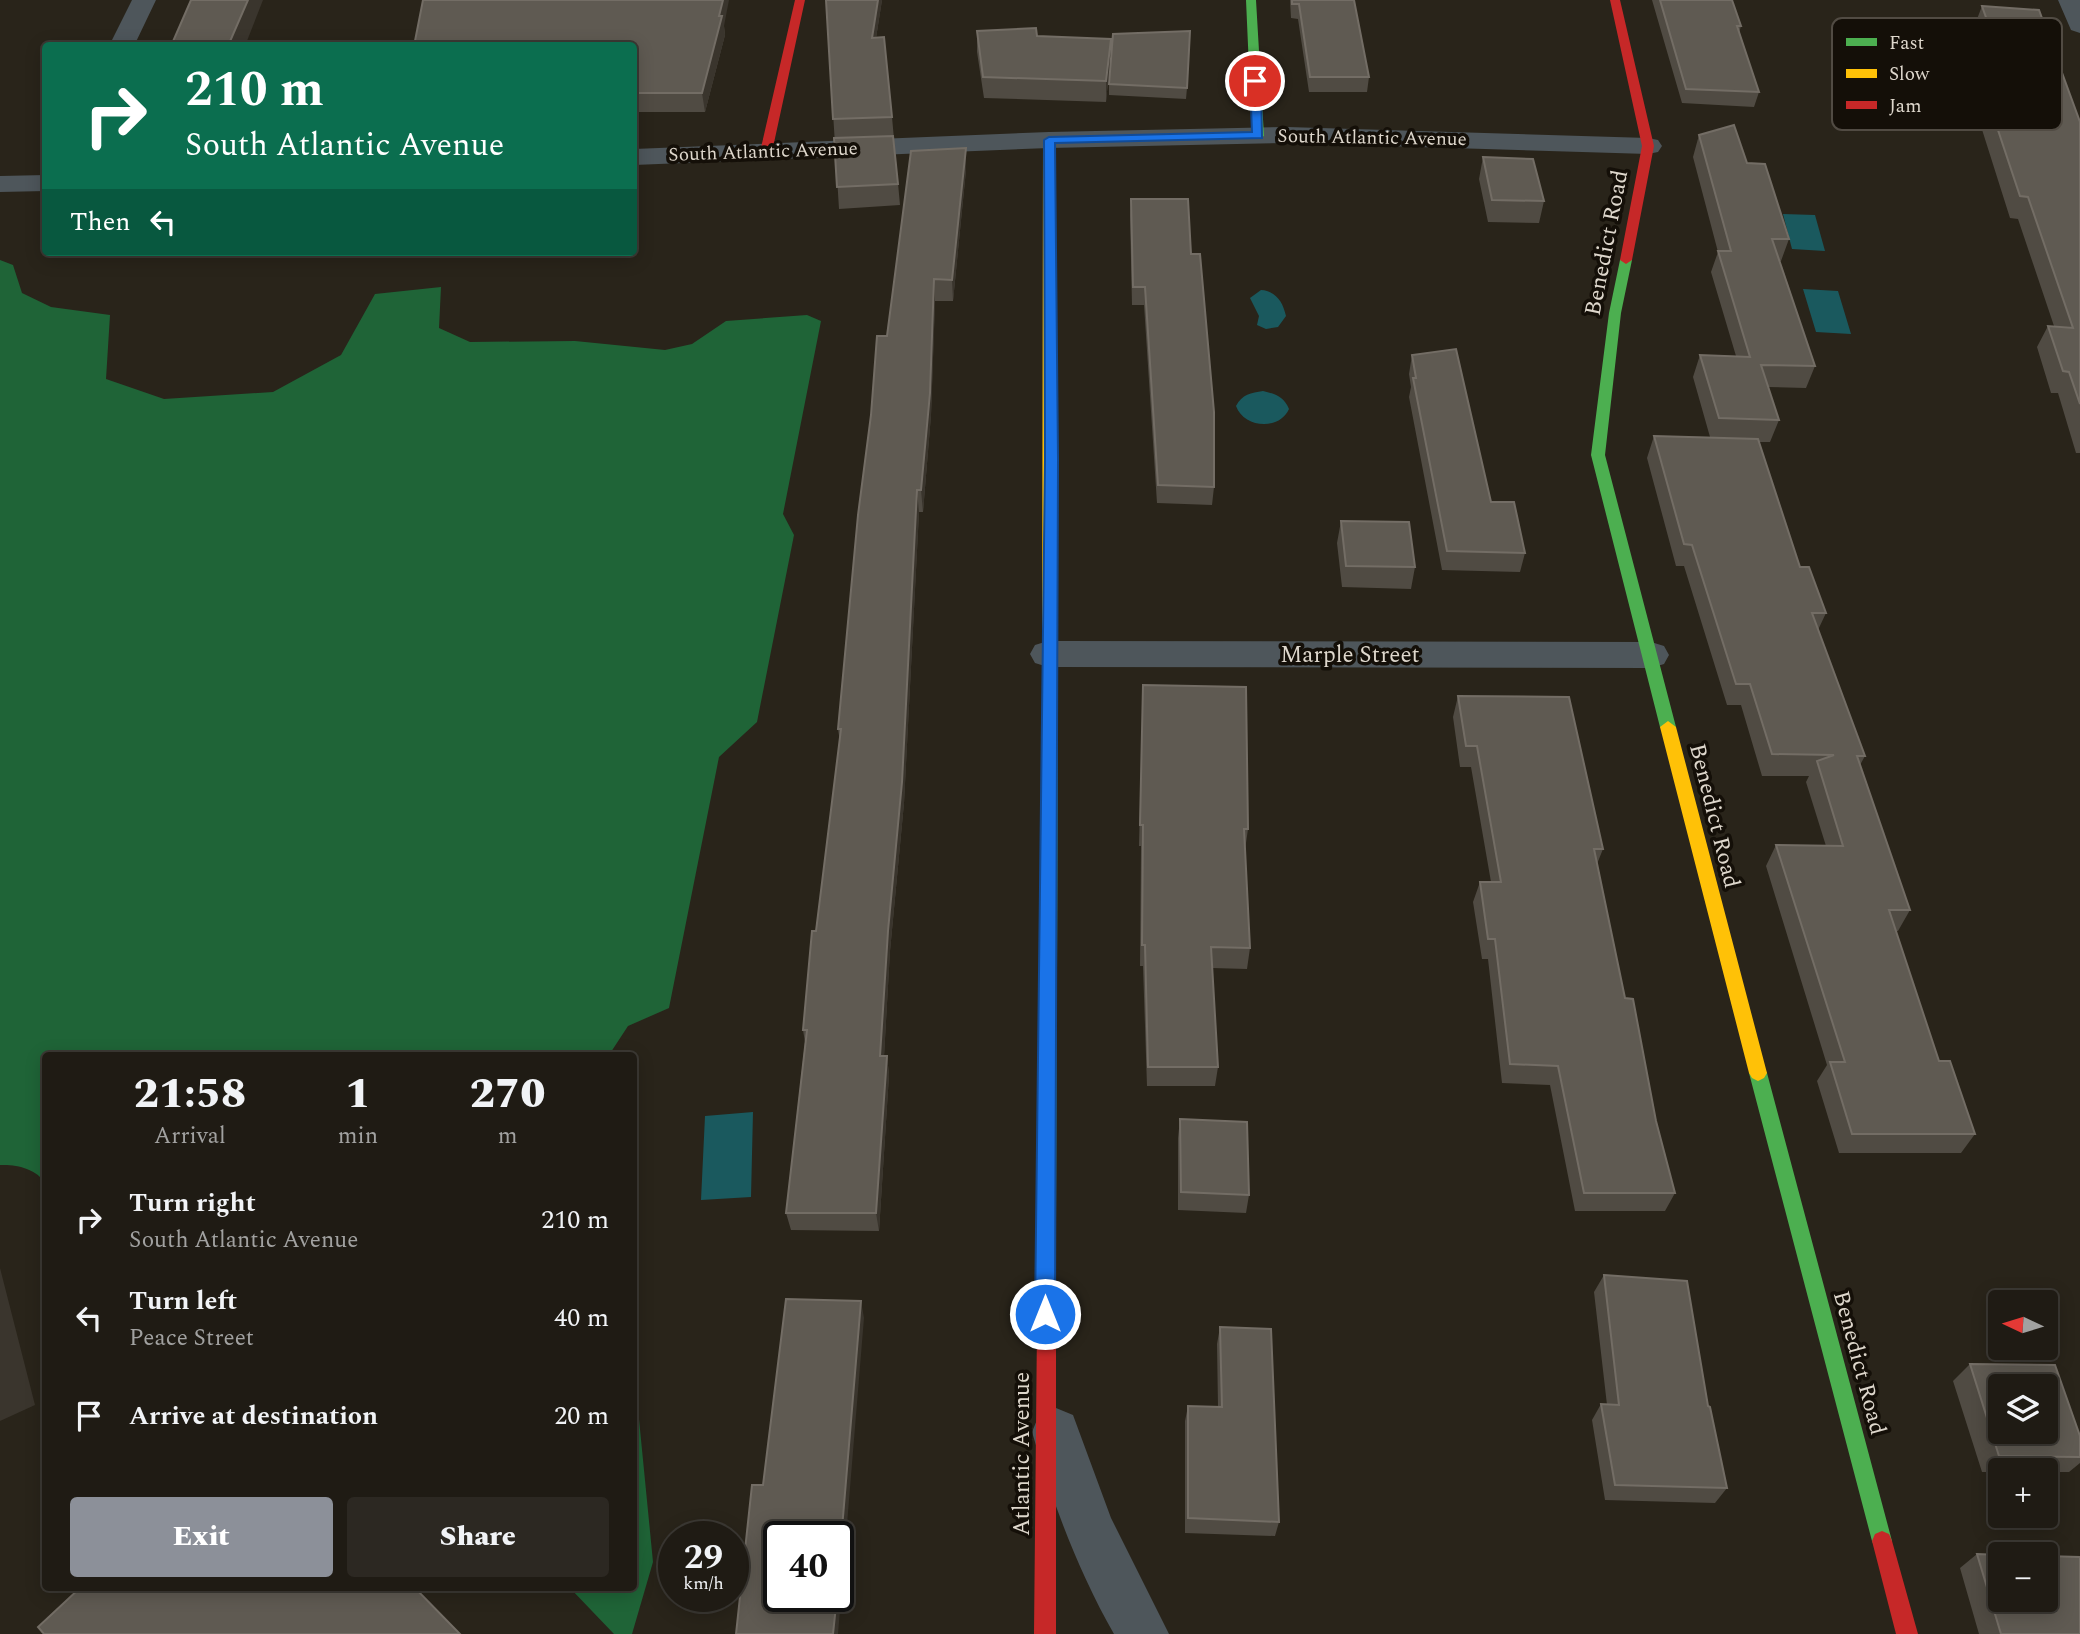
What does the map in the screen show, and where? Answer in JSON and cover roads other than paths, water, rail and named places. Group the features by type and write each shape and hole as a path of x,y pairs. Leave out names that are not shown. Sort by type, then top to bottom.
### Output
{"street":[{"path":"123,42 144,0"},
{"path":"766,152 800,0"},
{"path":"1251,0 1258,136"},
{"name":"Benedict Road","path":"1615,0 1648,146 1615,313 1598,456 1723,943 1907,1634"},
{"path":"2070,0 2080,25"},
{"name":"South Atlantic Avenue","path":"637,157 1049,140 1258,136 1648,146"},
{"name":"Atlantic Avenue","path":"1045,1634 1051,460 1049,140"},
{"path":"0,184 42,183"},
{"name":"Marple Street","path":"1048,654 1651,655"},
{"path":"1045,1396 1074,1494 1117,1591 1143,1634"}],"water":[{"path":"1783,214 1815,215 1825,251 1792,249"},
{"path":"1803,289 1838,291 1851,334 1816,332"},
{"path":"1261,290 1275,295 1283,306 1286,316 1278,327 1266,329 1257,325 1259,316 1250,298"},
{"path":"1263,391 1279,397 1289,409 1278,421 1270,424 1246,419 1236,406 1251,393"},
{"path":"753,1112 751,1197 701,1200 705,1116"}]}
